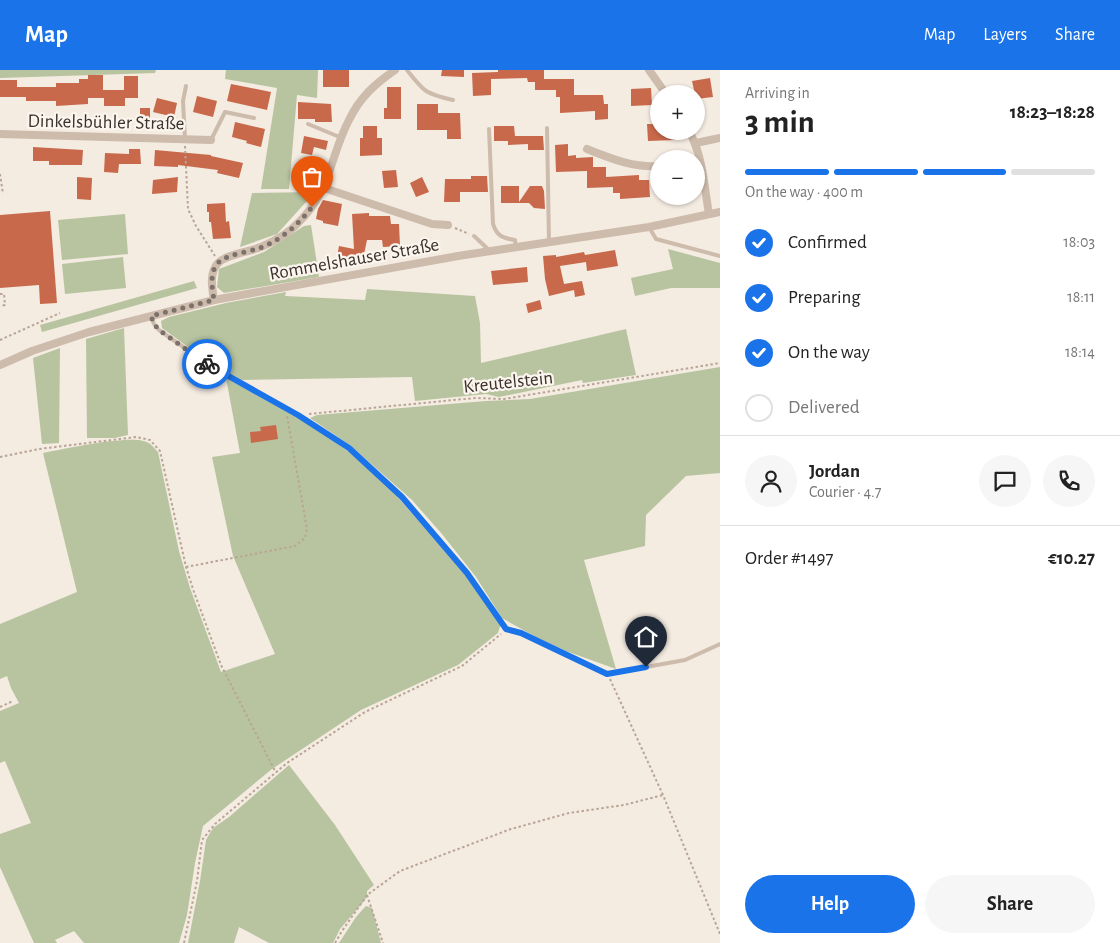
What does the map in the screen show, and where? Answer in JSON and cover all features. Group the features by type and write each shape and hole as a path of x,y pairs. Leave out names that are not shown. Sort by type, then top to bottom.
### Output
{"street":[{"path":"214,300 212,287 213,272 219,262 237,254 260,248 278,239 300,222 324,188 348,120 359,102 374,84 395,70"},
{"path":"649,70 660,85"},
{"name":"Dinkelsbühler Straße","path":"0,134 211,140"},
{"path":"696,143 720,138"},
{"path":"694,140 697,150"},
{"path":"587,149 623,162 650,167"},
{"path":"324,188 432,224 448,225"},
{"path":"705,194 709,214"},
{"name":"Rommelshauser Straße","path":"0,365 32,351 90,332 214,300 649,226 720,212"}],"lane":[{"path":"407,70 422,89 435,96 453,100"},
{"path":"185,139 183,102 186,86"},
{"path":"211,140 225,112 254,118"},
{"path":"308,124 342,138"},
{"path":"547,128 549,243"},
{"path":"490,129 493,224 496,233 503,238 514,240 516,248"},
{"path":"649,226 656,239 720,256"},
{"path":"474,236 490,252"},
{"path":"151,316 159,330 179,346 212,367 298,415 349,448 402,497 467,573 506,629 521,633 607,674 685,660 720,644"}],"path":[{"path":"185,139 188,209 196,226 219,262"},
{"path":"0,174 3,194"},
{"path":"448,225 474,236"},
{"path":"0,294 4,294 5,305 0,306"},
{"path":"0,340 60,313"},
{"name":"Kreutelstein","path":"298,415 475,398 504,399 720,363"},
{"path":"186,568 295,546 305,538 307,528 285,408"},
{"path":"0,457 39,449 136,437 150,440 160,451 186,568 221,665 276,771"},
{"path":"184,943 197,882 202,840 215,824 276,771 365,712 462,666 506,629"},
{"path":"607,674 663,795 720,934"},
{"path":"0,707 13,701"},
{"path":"335,943 367,895 400,871 512,829 569,813 624,805 663,795"},
{"path":"367,895 383,943"}],"green space":[{"path":"0,70 156,70 155,73 0,78"},
{"path":"226,70 318,70 317,98 297,95 289,189 261,189 277,88 225,79"},
{"path":"315,192 277,234 240,247 252,193"},
{"path":"125,214 128,254 62,260 58,220"},
{"path":"311,225 319,277 224,293 217,287 219,269 264,252 304,226"},
{"path":"668,249 720,263 720,288 671,288 635,296 631,278 673,269"},
{"path":"123,257 126,288 65,294 62,264"},
{"path":"194,281 197,288 42,332 40,325"},
{"path":"367,289 475,296 480,323 481,363 626,329 636,375 583,383 582,380 499,397 486,394 415,401 412,377 241,380 217,368 162,328 161,321 169,317 226,303 286,292 285,296 365,300"},
{"path":"124,328 128,435 115,438 87,438 86,339"},
{"path":"60,348 59,443 42,444 33,358"},
{"path":"720,367 720,473 686,476 646,515 645,546 584,560 616,669 566,651 502,618 476,577 412,500 351,446 310,418 317,415 530,399"},
{"path":"226,378 310,424 353,455 388,486 470,580 501,623 498,633 458,665 361,710 272,769 203,826 187,915 179,943 84,943 74,931 55,940 57,943 34,943 0,867 0,834 31,823 5,761 0,763 0,711 19,703 7,676 0,679 0,624 77,592 43,453 122,440 148,442 158,452 179,551 190,588 221,672 275,654 233,556 212,457 240,453"},
{"path":"289,765 335,825 374,885 367,891 365,900 340,929 333,943 269,943 239,927 234,943 188,943 206,840 213,828 229,817"},
{"path":"366,906 372,908 381,943 339,943 356,917"}],"building":[{"path":"323,70 349,70 349,87 323,87"},
{"path":"442,70 464,70 464,77 441,76"},
{"path":"498,70 544,70 544,79 574,79 574,95 603,95 604,104 608,104 608,119 595,120 595,111 560,113 560,97 556,97 556,90 535,90 535,82 528,82 527,78 491,79 491,95 473,96 472,73 498,72"},
{"path":"88,75 103,75 103,90 124,90 124,76 138,76 138,98 125,98 125,106 104,106 104,98 88,98 88,104 56,106 56,101 26,101 26,97 0,97 0,80 17,80 17,87 56,87 56,83 79,83 79,79 88,79"},
{"path":"710,78 713,97 705,98 705,85 693,85 692,81"},
{"path":"231,84 271,92 267,110 227,101"},
{"path":"387,87 401,87 401,119 384,119 384,108 387,108"},
{"path":"650,88 650,105 631,106 631,89"},
{"path":"197,96 217,101 213,117 193,112"},
{"path":"157,98 177,103 174,117 153,112"},
{"path":"298,102 331,104 332,122 298,119"},
{"path":"417,104 438,104 438,113 460,113 461,139 447,139 447,130 417,130"},
{"path":"140,108 150,108 150,121 140,120"},
{"path":"235,122 265,129 261,147 232,137"},
{"path":"647,124 650,124 650,140 675,140 648,141"},
{"path":"363,126 377,126 377,138 382,138 382,155 360,156 360,138 363,138"},
{"path":"494,126 514,126 515,136 543,136 544,150 528,150 528,144 508,145 508,141 494,141"},
{"path":"304,136 328,141 326,150 314,147 312,155 301,153"},
{"path":"568,144 568,156 576,155 576,158 593,157 593,167 606,167 606,177 639,175 639,180 649,180 650,197 620,199 620,193 613,193 613,187 587,188 587,171 556,172 555,145"},
{"path":"33,147 83,150 82,165 49,165 49,161 33,161"},
{"path":"129,149 140,149 141,164 119,164 118,173 104,172 105,153 129,154"},
{"path":"155,150 211,155 243,163 239,178 217,173 218,170 178,165 178,167 154,166"},
{"path":"396,170 398,187 384,188 382,171"},
{"path":"471,176 487,176 488,192 460,192 460,202 444,202 445,179 471,179"},
{"path":"77,177 92,178 91,200 77,199"},
{"path":"178,177 177,192 152,194 153,180"},
{"path":"422,177 429,192 416,197 410,183"},
{"path":"501,186 519,186 519,202 530,186 542,186 545,209 534,208 529,203 501,203"},
{"path":"323,200 342,204 338,226 323,223 323,221 316,219 318,209"},
{"path":"225,203 226,222 229,221 231,238 213,239 207,204"},
{"path":"50,211 57,303 40,304 39,285 0,288 0,215"},
{"path":"369,213 369,216 390,216 391,224 399,224 400,246 383,247 382,240 367,240 362,264 344,261 343,264 336,263 339,246 354,249 352,214"},
{"path":"615,250 618,266 587,271 586,262 560,266 564,284 582,281 585,295 575,297 574,290 549,296 543,256 556,255 556,257 584,252 585,255"},
{"path":"527,267 528,282 493,285 491,271"},
{"path":"540,300 542,309 528,313 526,304"},
{"path":"276,425 278,439 251,443 250,432 261,431 260,427"}],"way so far":[{"path":"207,364 159,330 151,316 214,300 212,287 213,272 219,262 237,254 260,248 278,239 300,222 312,207"}],"route":[{"path":"207,364 298,415 349,448 402,497 467,573 506,629 521,633 607,674 646,667"}]}
